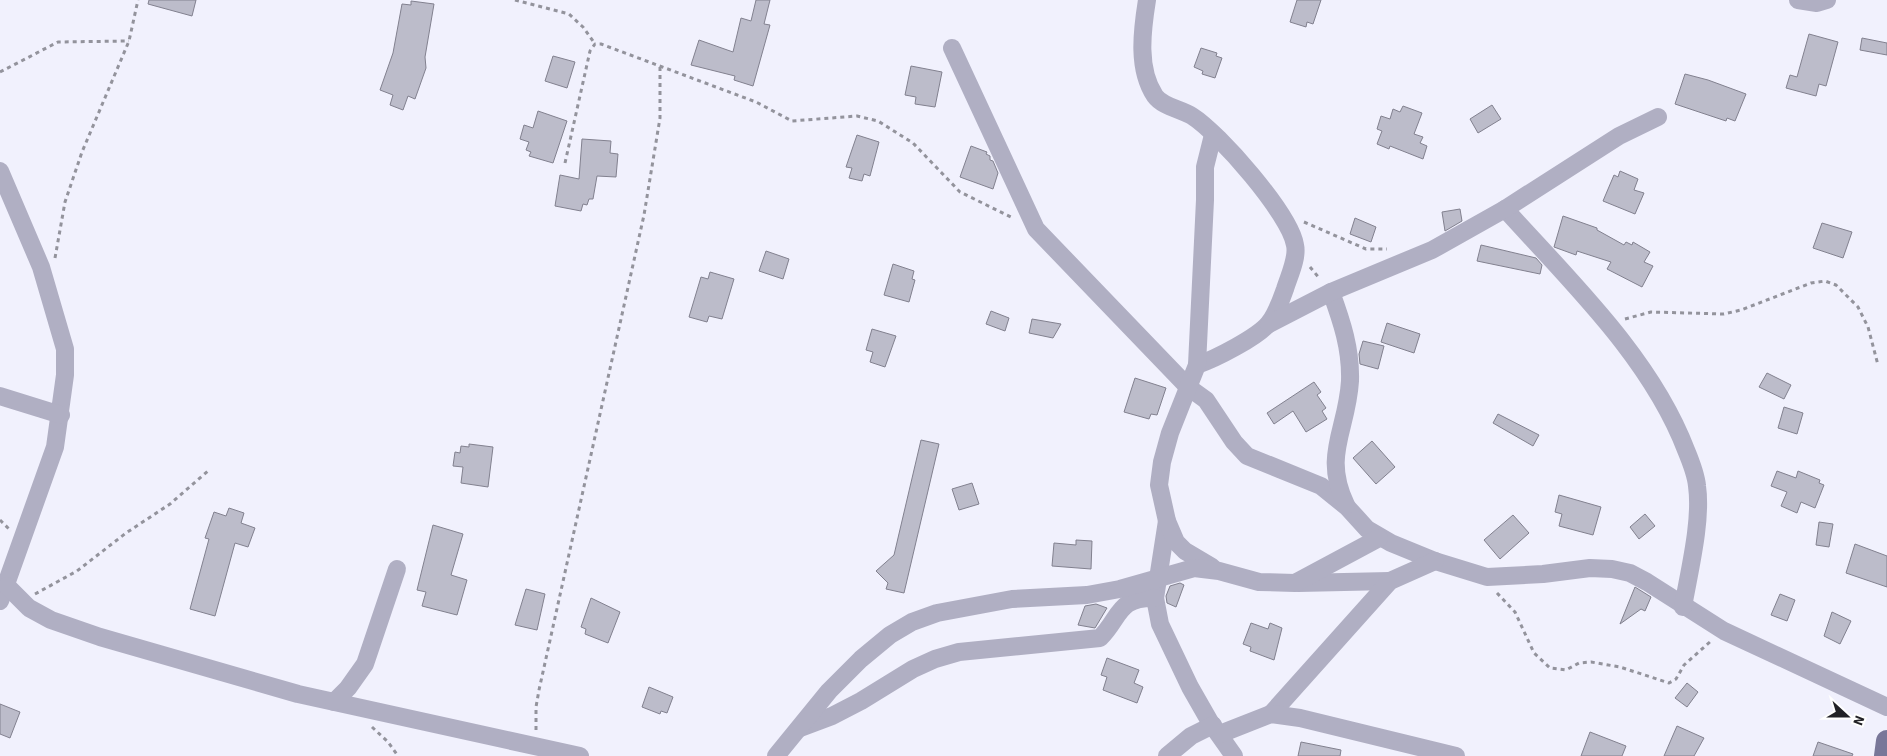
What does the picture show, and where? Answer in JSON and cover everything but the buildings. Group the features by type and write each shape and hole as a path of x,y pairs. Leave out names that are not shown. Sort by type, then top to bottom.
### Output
{"main road":[{"path":"1885,756 1887,741"}],"street":[{"path":"1148,0 1144,20 1142,54 1147,82 1157,98 1192,116 1213,134 1248,171 1282,216 1296,245 1293,265 1283,295 1269,324"},
{"path":"1798,0 1817,3 1827,0"},
{"path":"952,48 1036,229 1188,387 1206,400 1234,442 1247,456 1321,486 1347,507 1366,529 1379,538 1435,561 1474,573 1498,577 1590,568 1612,569 1630,573 1724,631 1887,707"},
{"path":"1197,365 1214,360 1269,324 1331,292 1432,250 1505,209 1619,136 1658,118"},
{"path":"1213,134 1204,168 1205,200 1197,365 1170,433 1162,462 1159,485 1171,535 1185,551 1219,570"},
{"path":"0,171 41,267 65,349 65,375 61,415 55,447 3,593 22,601 29,608 51,620 100,637 298,694 511,742 537,745 580,756"},
{"path":"1505,209 1607,324 1667,405 1693,469 1698,502 1684,607"},
{"path":"1331,292 1350,352 1348,402 1335,456 1335,478 1347,507"},
{"path":"0,396 61,415"},
{"path":"1167,521 1155,598 1160,624 1190,687 1234,756"},
{"path":"1295,583 1379,538"},
{"path":"776,756 829,691 861,659 890,635 912,622 937,613 1012,599 1087,595 1194,568 1219,570 1259,582 1390,581 1435,561"},
{"path":"334,702 348,688 365,664 397,569"},
{"path":"1271,714 1390,581"},
{"path":"800,728 854,705 914,669 935,659 959,652 1100,638 1126,606 1138,599 1155,598"},
{"path":"1167,756 1191,736 1271,714 1300,718 1456,756"}],"path":[{"path":"53,267 68,194 82,152 129,41 138,0"},
{"path":"515,0 569,14 583,27 595,44 615,48 660,67 756,102 792,121 857,116 878,121 914,143 960,192 1036,229"},
{"path":"0,72 58,42 129,41"},
{"path":"566,163 590,50 595,44"},
{"path":"537,745 536,707 624,311 655,158 660,118 660,67"},
{"path":"1282,216 1315,226 1366,249 1401,250 1406,253 1410,260"},
{"path":"1296,245 1331,292"},
{"path":"1607,324 1651,312 1724,314 1741,310 1811,283 1825,281 1836,285 1858,307 1868,327 1878,365"},
{"path":"22,601 77,571 126,533 170,504 208,471"},
{"path":"1474,573 1515,612 1534,653 1540,660 1550,668 1558,670 1566,670 1584,662 1620,667 1665,682 1673,682 1684,665 1724,631"}]}
